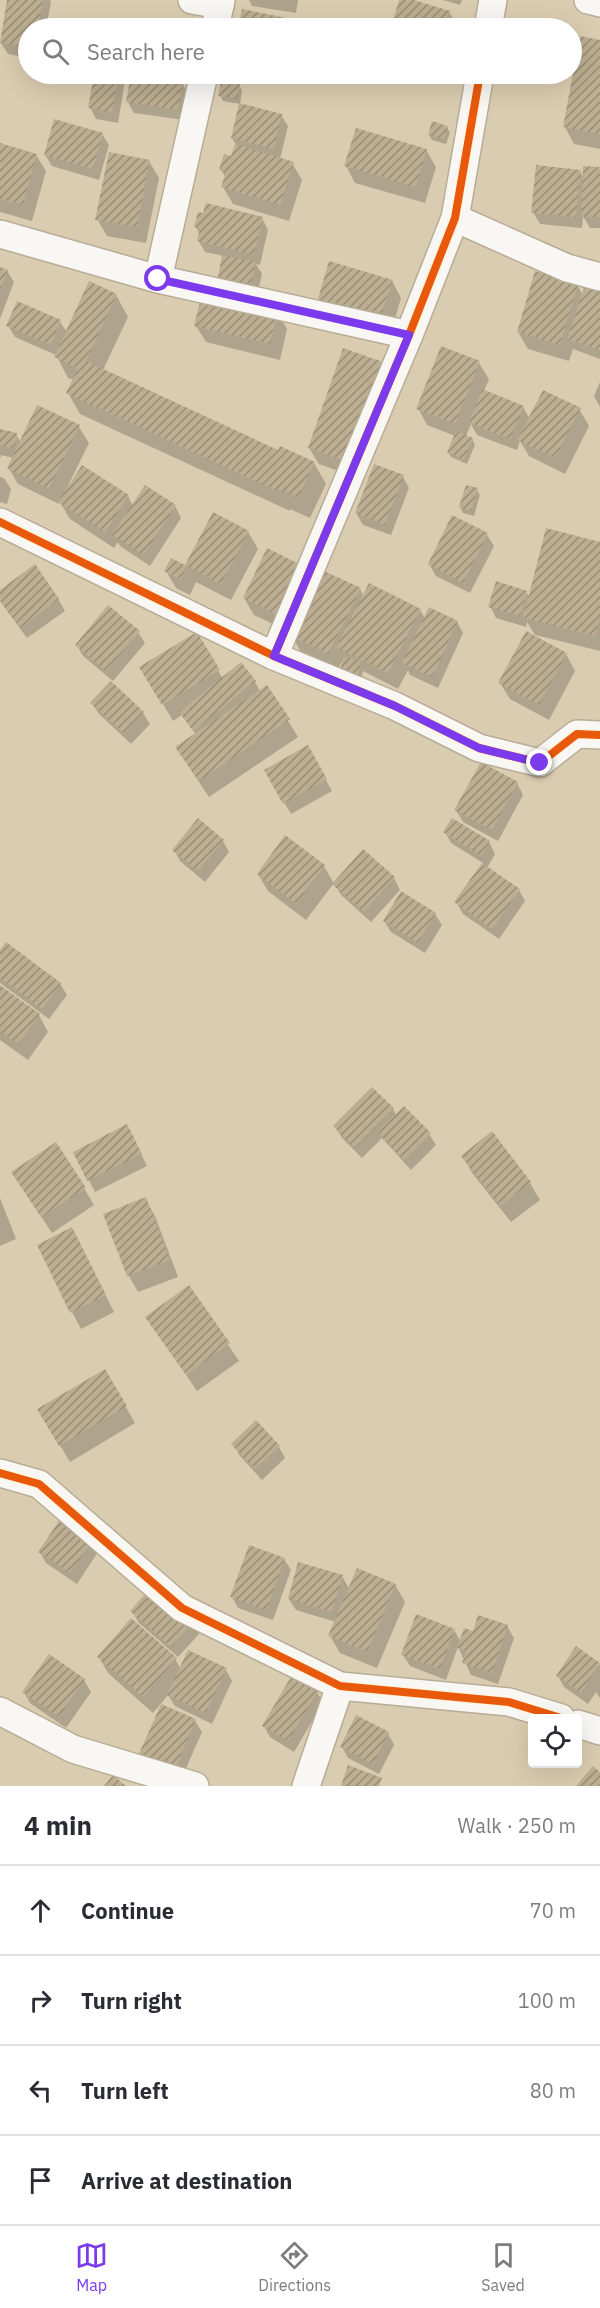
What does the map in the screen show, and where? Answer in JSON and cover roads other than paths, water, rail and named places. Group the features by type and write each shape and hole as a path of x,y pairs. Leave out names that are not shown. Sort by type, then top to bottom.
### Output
{"street":[{"path":"192,0 218,11"},
{"path":"490,18 493,0"},
{"path":"588,0 600,3"},
{"path":"158,279 202,84"},
{"path":"274,656 409,335 455,218 478,84"},
{"path":"455,218 567,268 600,277"},
{"path":"0,234 158,279 409,335"},
{"path":"0,522 274,656 395,706 479,748 540,763 577,734 600,735"},
{"path":"0,1473 39,1484 182,1608 340,1686 509,1702 546,1714"},
{"path":"306,1786 340,1686"},
{"path":"0,1711 73,1749 195,1786"},
{"path":"582,1725 600,1731"}]}
